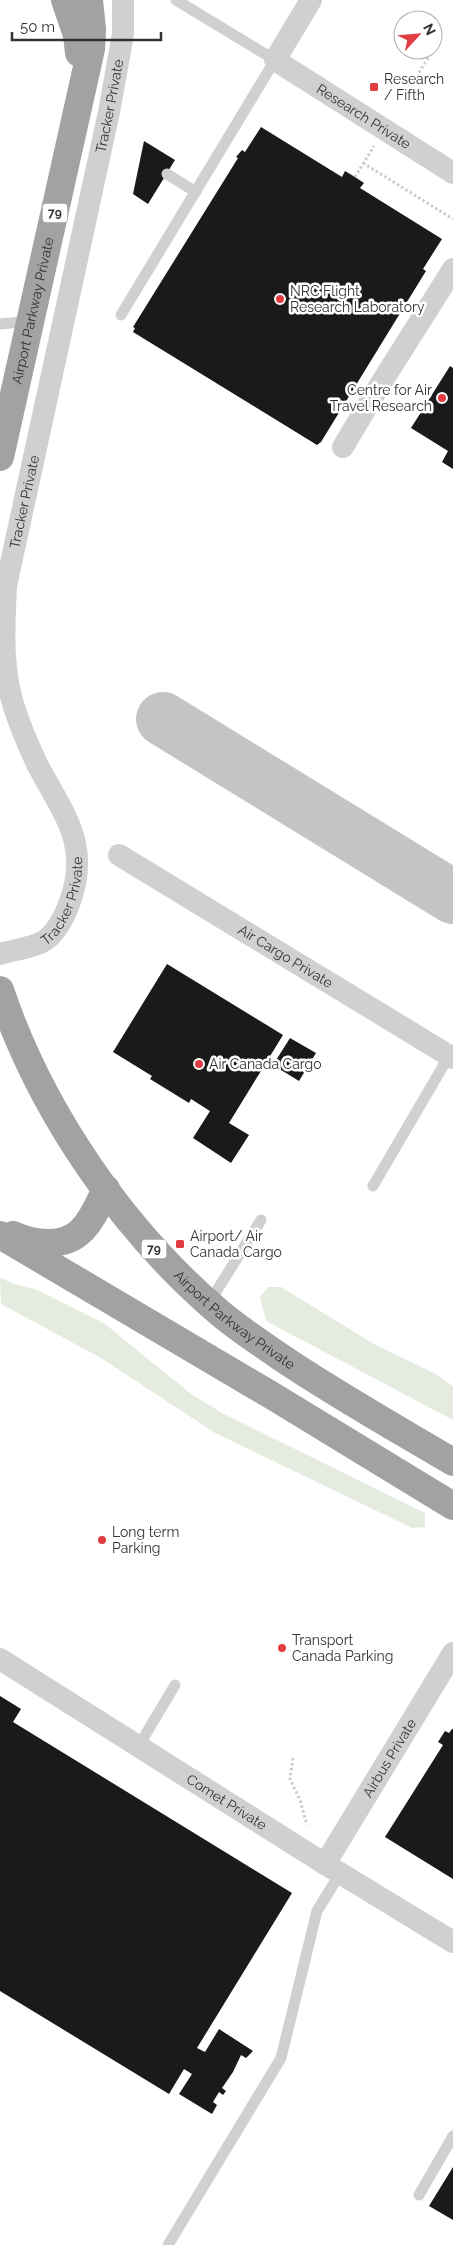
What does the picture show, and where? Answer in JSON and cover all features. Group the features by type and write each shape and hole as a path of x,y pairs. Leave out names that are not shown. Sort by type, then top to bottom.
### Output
{"highway":[{"name":"Airport Parkway Private","path":"65,0 77,35 79,105"},
{"name":"Airport Parkway Private","path":"0,457 90,49 91,10 89,0"},
{"name":"Airport Parkway Private","path":"0,990 17,1033 47,1096 82,1156 146,1240 209,1303 250,1336 312,1379 453,1462"},
{"path":"0,1230 21,1239 39,1242 56,1243 70,1238 81,1231 91,1219 106,1189"},
{"path":"0,1235 271,1395 453,1506"}],"street":[{"name":"Tracker Private","path":"0,954 44,941 64,916 76,883 76,846 72,827 38,764 16,713 8,682 4,658 6,586 109,112 123,34 123,0"},
{"path":"275,60 311,0"},
{"name":"Research Private","path":"275,60 453,173"},
{"path":"343,447 453,269"},
{"name":"Air Cargo Private","path":"119,855 451,1057"},
{"name":"Airbus Private","path":"333,1868 453,1653"},
{"name":"Comet Private","path":"0,1659 138,1747 453,1942"}],"lane":[{"path":"121,315 275,60 176,0"},
{"path":"166,174 196,192"},
{"path":"0,324 31,321"},
{"path":"373,1186 451,1057"},
{"path":"209,1303 261,1220"},
{"path":"138,1747 175,1685"},
{"path":"168,2245 281,2058 317,1911 333,1868"},
{"path":"419,2195 453,2136"}],"path":[{"path":"404,98 426,60"},
{"path":"354,177 375,143"},
{"path":"363,163 453,219"},
{"path":"293,1758 290,1778 300,1800 307,1825"}],"shaded area":[{"path":"2,1278 14,1284 35,1289 105,1324 191,1394 224,1414 425,1513 425,1527 412,1528 215,1433 101,1358 1,1304 0,1279"},
{"path":"268,1287 281,1287 374,1344 434,1373 453,1386 453,1420 266,1321 260,1297"}],"building":[{"name":"NRC Flight Research Laboratory","path":"261,127 342,177 345,171 355,177 364,183 360,188 442,239 423,269 426,271 321,442 317,445 133,332 135,328 133,327 238,158 236,157 242,150 245,152"},
{"path":"144,141 175,160 148,204 133,194"},
{"name":"Centre for Air Travel Research","path":"450,366 453,368 453,469 442,462 448,451 411,428"},
{"name":"Air Canada Cargo","path":"167,964 283,1035 229,1123 249,1135 231,1163 193,1138 210,1111 191,1099 189,1103 150,1079 152,1076 113,1052"},
{"path":"290,1038 316,1053 299,1081 273,1065"},
{"path":"0,1696 21,1709 13,1722 292,1893 197,2048 205,2052 219,2029 253,2051 246,2058 241,2055 233,2072 222,2088 226,2091 223,2095 219,2092 213,2102 217,2105 212,2114 179,2094 192,2074 184,2069 169,2094 0,1991"},
{"path":"452,1729 453,1879 385,1837 443,1745 438,1742 445,1731 449,1733"},
{"path":"453,2167 453,2220 429,2206"}],"taxiway":[{"path":"163,719 453,897"}],"place":[{"name":"Research / Fifth","path":"374,87"},
{"name":"NRC Flight Research Laboratory","path":"280,299"},
{"name":"Centre for Air Travel Research","path":"442,398"},
{"name":"Air Canada Cargo","path":"199,1064"},
{"name":"Airport/ Air Canada Cargo","path":"180,1244"},
{"name":"Long term Parking","path":"102,1540"},
{"name":"Transport Canada Parking","path":"282,1648"}]}
